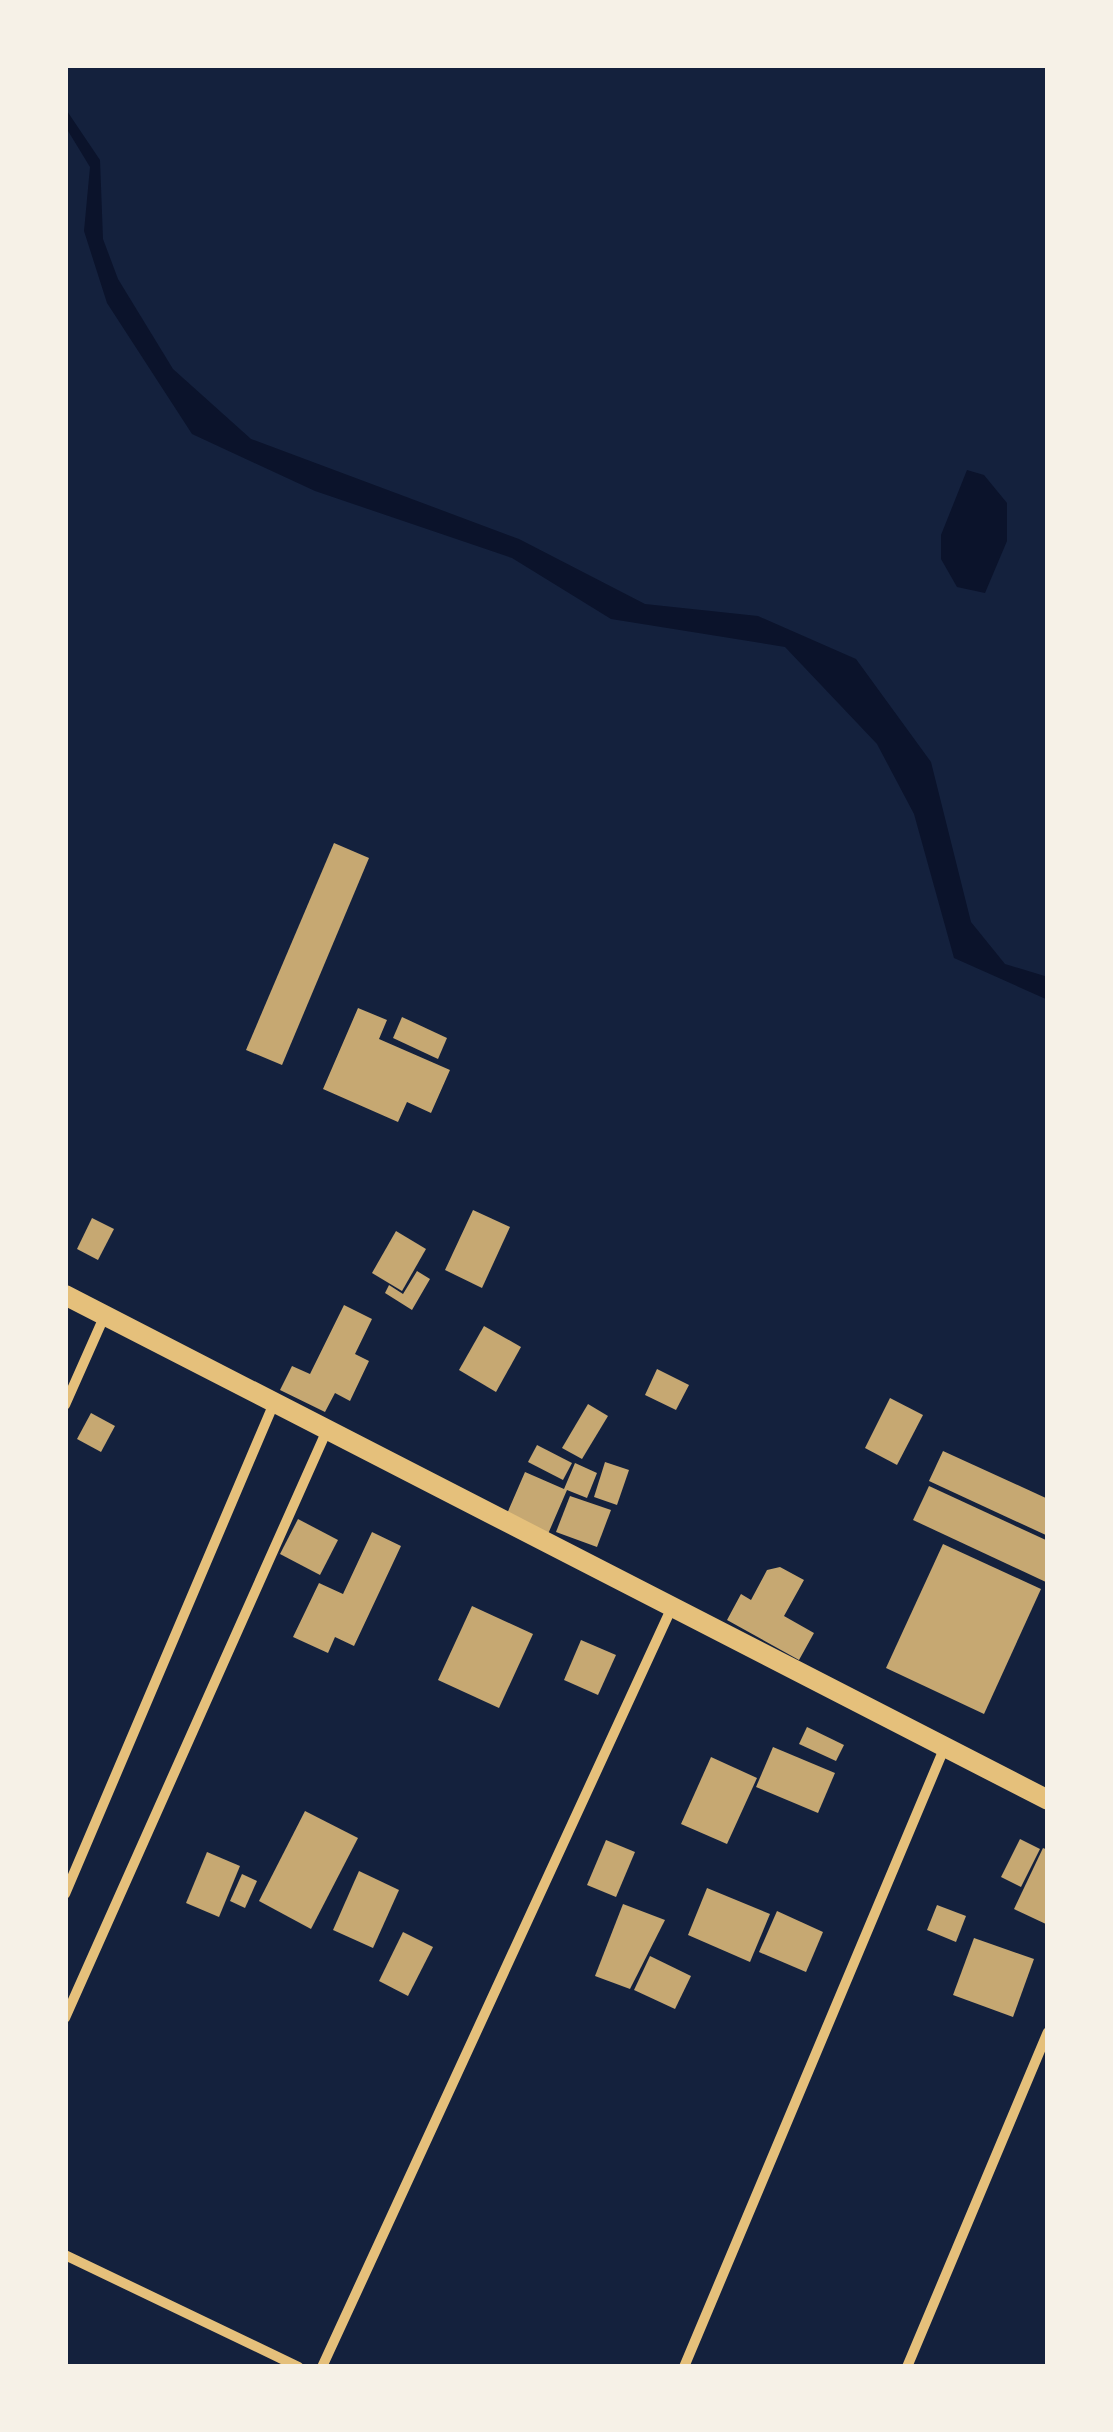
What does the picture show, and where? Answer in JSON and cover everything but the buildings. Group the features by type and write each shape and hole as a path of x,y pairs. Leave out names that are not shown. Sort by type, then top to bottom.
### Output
{"main road":[{"path":"65,1296 946,1743 1048,1800"}],"street":[{"path":"65,1406 104,1317"},
{"path":"65,1894 274,1403"},
{"path":"65,2018 327,1430"},
{"path":"322,2367 673,1604"},
{"path":"684,2367 946,1743"},
{"path":"907,2367 1048,2032"},
{"path":"65,2255 299,2367"}],"water":[{"path":"65,108 100,160 103,239 118,279 173,369 251,439 519,539 645,604 758,616 856,659 931,762 971,922 1005,964 1048,977 1048,1000 954,958 914,814 877,744 785,647 611,619 512,558 315,491 192,434 107,303 84,231 90,167 65,126"},
{"path":"967,470 984,475 1007,503 1007,541 985,593 957,587 941,559 941,535"}]}
